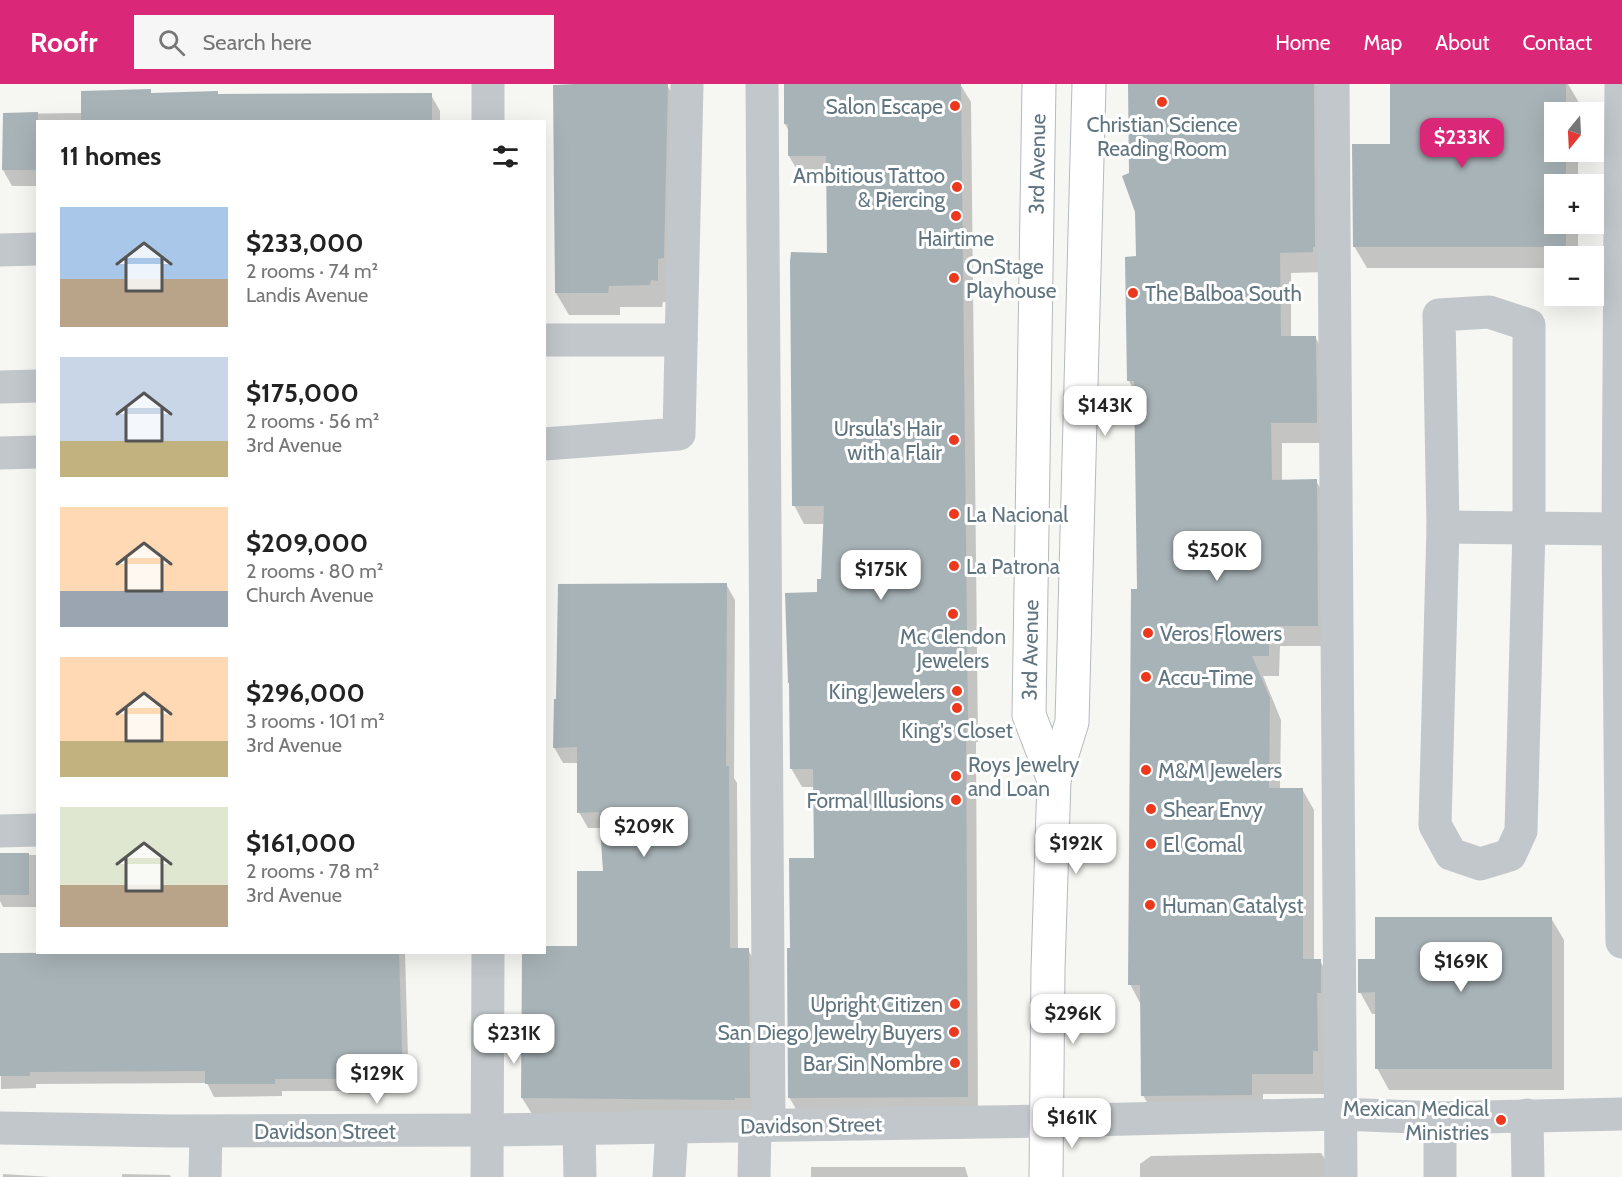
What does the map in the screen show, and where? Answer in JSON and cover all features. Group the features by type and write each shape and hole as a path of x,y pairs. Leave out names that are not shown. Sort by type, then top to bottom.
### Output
{"main road":[{"name":"3rd Avenue","path":"1039,84 1029,715 1054,780"},
{"name":"3rd Avenue","path":"1046,1177 1048,969 1054,780 1072,722 1089,84"}],"street":[{"path":"488,84 488,120"},
{"path":"546,444 679,434 687,84"},
{"path":"754,1177 762,1125 762,84"},
{"path":"1333,84 1341,1177"},
{"path":"1621,84 1618,529 1622,942"},
{"path":"0,250 36,249"},
{"path":"1489,312 1529,325 1529,528 1521,831 1510,855 1480,864 1451,854 1435,825 1443,527 1440,315 1489,312"},
{"path":"546,340 681,340"},
{"path":"0,387 36,386"},
{"path":"0,453 36,453"},
{"path":"1443,527 1618,529"},
{"path":"0,831 36,830"},
{"path":"487,1177 488,954"},
{"name":"Davidson Street","path":"0,1128 206,1131 487,1130 1341,1114 1440,1118 1622,1114"},
{"path":"1527,1115 1528,1177"},
{"path":"1440,1118 1440,1177"},
{"path":"669,1177 672,1128"},
{"path":"579,1129 580,1177"},
{"path":"205,1177 206,1131"}],"building":[{"path":"668,84 664,258 658,259 658,281 651,280 650,285 609,286 608,293 555,293 553,85"},
{"path":"784,84 961,84 968,724 966,724 968,1097 788,1098 789,858 814,858 813,769 790,769 785,593 817,592 817,579 821,579 824,506 792,506 790,261 791,252 827,253 826,156 788,156 788,124 784,124"},
{"path":"1128,84 1314,84 1315,247 1313,247 1313,252 1280,253 1281,336 1316,336 1317,423 1271,423 1272,480 1317,479 1318,626 1269,626 1269,656 1252,656 1270,698 1269,788 1303,788 1303,959 1321,959 1321,993 1317,993 1318,1051 1313,1051 1313,1074 1252,1074 1252,1095 1141,1096 1140,985 1128,985 1131,589 1137,589 1134,381 1127,381 1125,257 1136,256 1135,212 1122,176 1129,173"},
{"path":"1390,84 1566,84 1566,102 1544,102 1544,162 1566,162 1566,174 1544,174 1544,234 1566,234 1566,246 1353,247 1352,144 1390,144"},
{"path":"151,89 151,93 218,91 218,94 432,93 432,120 81,120 81,91"},
{"path":"38,112 36,170 2,170 3,113"},
{"path":"727,583 726,766 729,766 730,948 749,948 750,1098 735,1098 735,1100 521,1098 522,954 546,954 546,946 577,946 577,871 603,871 599,812 577,813 577,747 553,748 558,584"},
{"path":"0,853 29,853 29,895 0,895"},
{"path":"1375,917 1552,917 1552,1069 1375,1069 1375,992 1358,993 1358,959 1375,959"},
{"path":"0,953 399,954 403,1081 341,1082 341,1079 275,1079 275,1084 205,1084 205,1071 30,1072 30,1076 0,1076"}],"place":[{"name":"Christian Science Reading Room","path":"1162,102"},
{"name":"Salon Escape","path":"955,106"},
{"name":"Ambitious Tattoo & Piercing","path":"957,187"},
{"name":"Hairtime","path":"956,216"},
{"name":"OnStage Playhouse","path":"954,278"},
{"name":"The Balboa South","path":"1133,293"},
{"name":"Ursula's Hair with a Flair","path":"954,440"},
{"name":"La Nacional","path":"954,514"},
{"name":"La Patrona","path":"954,566"},
{"name":"Mc Clendon Jewelers","path":"953,614"},
{"name":"Veros Flowers","path":"1148,633"},
{"name":"Accu-Time","path":"1146,677"},
{"name":"King Jewelers","path":"957,691"},
{"name":"King's Closet","path":"957,708"},
{"name":"M&M Jewelers","path":"1146,770"},
{"name":"Roys Jewelry and Loan","path":"956,776"},
{"name":"Formal Illusions","path":"956,800"},
{"name":"Shear Envy","path":"1151,809"},
{"name":"El Comal","path":"1151,844"},
{"name":"Human Catalyst","path":"1150,905"},
{"name":"Upright Citizen","path":"955,1004"},
{"name":"San Diego Jewelry Buyers","path":"954,1032"},
{"name":"Bar Sin Nombre","path":"955,1063"},
{"name":"Mexican Medical Ministries","path":"1501,1120"}]}
